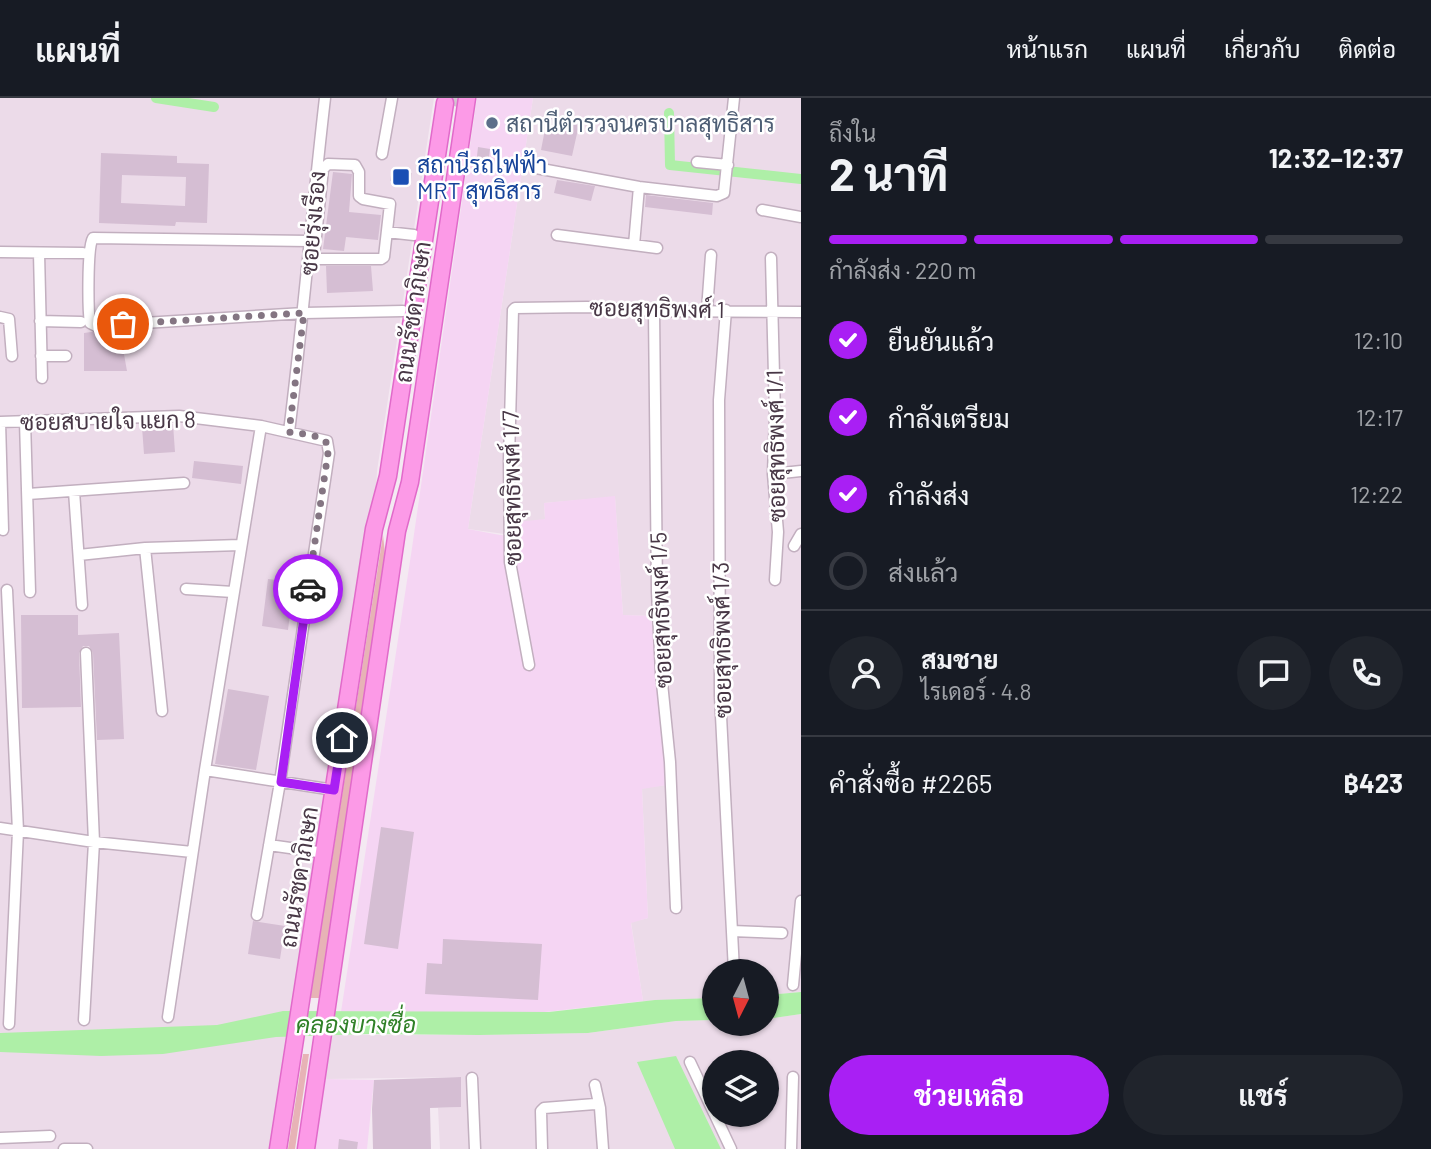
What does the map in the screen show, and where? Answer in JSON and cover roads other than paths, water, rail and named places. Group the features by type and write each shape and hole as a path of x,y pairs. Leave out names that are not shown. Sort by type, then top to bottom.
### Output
{"main road":[{"name":"ถนนรัชดาภิเษก","path":"278,1149 374,529 377,471 414,235 450,100"},
{"name":"ถนนรัชดาภิเษก","path":"374,529 388,476 450,100"},
{"name":"ถนนรัชดาภิเษก","path":"306,1149 397,531 410,482 450,100"}],"street":[{"name":"ซอยรุ่งเรือง","path":"289,432 304,313 325,98"},
{"path":"382,154 392,98"},
{"path":"536,168 639,187 717,196 724,193 734,98"},
{"path":"697,162 727,166"},
{"path":"325,165 358,167 359,196 363,200 390,204 387,232 384,257 381,259 320,259 314,256 325,165"},
{"path":"634,245 639,187"},
{"path":"762,210 801,217"},
{"path":"387,232 414,235"},
{"path":"557,235 657,248"},
{"path":"309,241 93,238 90,242 89,320 96,326 304,313 403,311"},
{"path":"0,252 83,253"},
{"path":"39,253 42,378"},
{"path":"707,310 711,255"},
{"name":"ซอยสุทธิพงศ์ 1/1","path":"771,258 775,415 773,474 778,531 775,580"},
{"name":"ซอยสุทธิพงศ์ 1","path":"513,310 515,307 587,307 801,312"},
{"name":"ซอยสุทธิพงศ์ 1/7","path":"513,310 510,562 529,665"},
{"name":"ซอยสุทธิพงศ์ 1/5","path":"654,310 657,591 661,673 670,762 677,908"},
{"name":"ซอยสุทธิพงศ์ 1/3","path":"726,310 719,400 720,696 733,959"},
{"path":"0,317 9,319 12,356"},
{"path":"40,321 81,322"},
{"path":"41,356 66,356"},
{"name":"ซอยสบายใจ แยก 8","path":"0,422 179,416 261,426 327,441 329,453 281,782"},
{"path":"25,421 30,592"},
{"path":"0,422 4,530"},
{"path":"168,1017 240,545 261,426"},
{"path":"773,474 801,471"},
{"path":"28,494 184,483"},
{"path":"74,491 82,605"},
{"path":"794,546 801,534"},
{"path":"79,555 145,548 240,545"},
{"path":"145,548 162,711"},
{"path":"186,589 233,592"},
{"path":"7,590 18,831 9,1024"},
{"path":"84,1020 94,842 86,653"},
{"path":"205,770 334,790"},
{"path":"257,915 281,782"},
{"path":"0,828 94,842 192,852"},
{"path":"269,845 324,853"},
{"path":"793,985 801,901"},
{"path":"732,931 782,933"},
{"path":"0,963 13,963"},
{"path":"690,1062 702,1087"},
{"path":"791,1149 793,1077"},
{"path":"472,1078 475,1149"},
{"path":"595,1085 603,1149"},
{"path":"542,1149 541,1111 544,1108 598,1105"},
{"path":"721,1127 731,1149"},
{"path":"0,1138 50,1136"},
{"path":"64,1149 87,1149"}],"water":[{"path":"801,992 801,1014 779,1017 779,994"},
{"name":"คลองบางซื่อ","path":"702,998 702,1020 676,1021 588,1033 276,1037 163,1054 101,1056 0,1052 0,1033 217,1025 283,1011 549,1012 655,1000"},
{"path":"676,1056 702,1110 702,1127 710,1127 721,1149 675,1149 637,1062"}],"waterway":[{"path":"156,98 214,107"},
{"path":"669,113 670,165 801,179"}],"tunnel":[{"path":"454,106 456,98"}],"place":[{"name":"สถานีตำรวจนครบาลสุทธิสาร","path":"492,123"},
{"name":"สถานีรถไฟฟ้า MRT สุทธิสาร","path":"401,177"}]}
